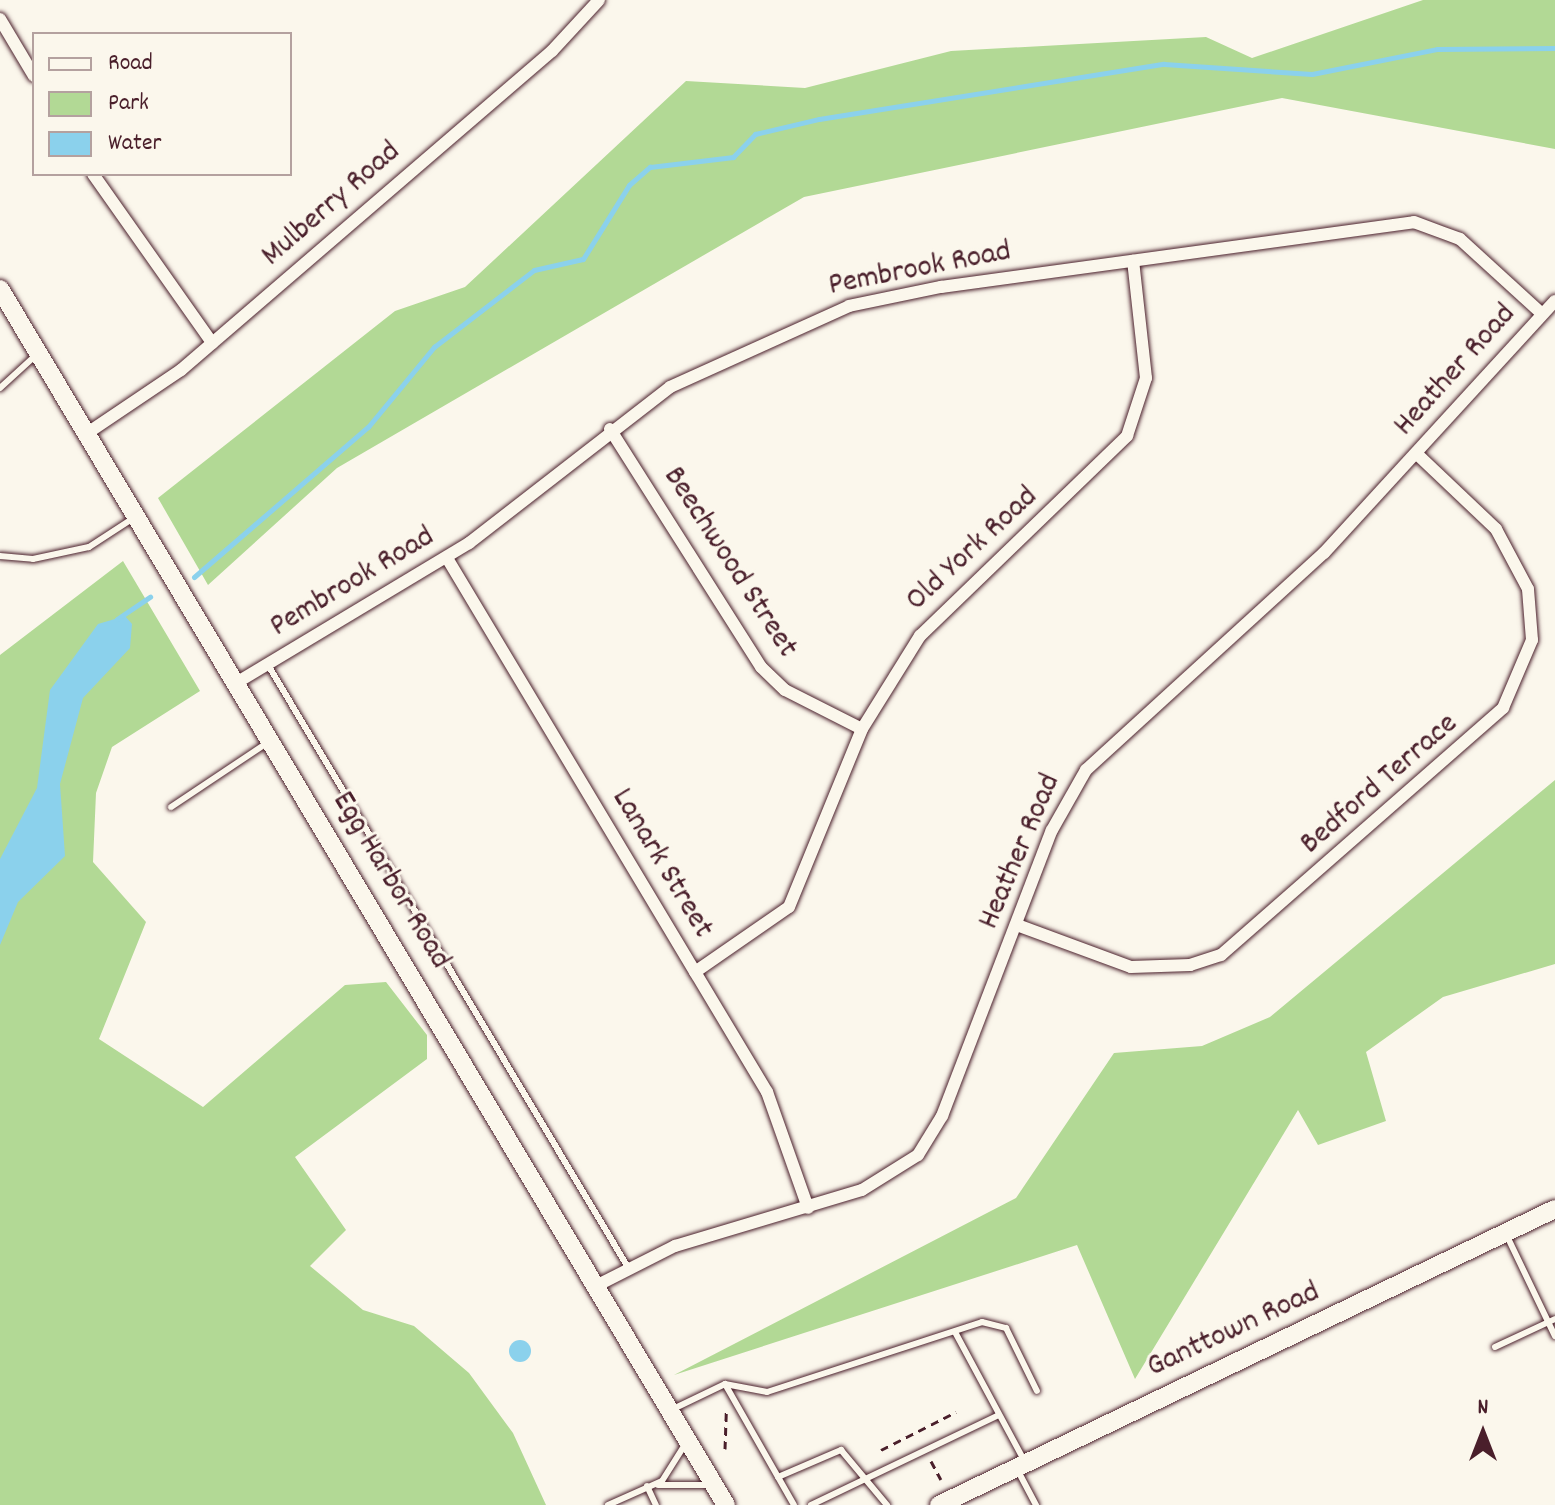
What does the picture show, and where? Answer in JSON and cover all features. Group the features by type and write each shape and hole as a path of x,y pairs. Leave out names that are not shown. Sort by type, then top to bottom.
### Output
{"main road":[{"name":"Egg Harbor Road","path":"0,289 726,1505"},
{"name":"Ganttown Road","path":"939,1505 1555,1209"}],"street":[{"name":"Mulberry Road","path":"86,434 212,343 552,51 599,0"},
{"path":"0,19 32,73"},
{"path":"94,176 212,343"},
{"name":"Pembrook Road","path":"236,683 447,558 610,429 698,371 849,306 1133,261 1414,222 1460,239 1542,314"},
{"name":"Old York Road","path":"695,972 789,907 862,729 901,662 951,600 1095,474 1127,436 1146,378 1133,261"},
{"name":"Heather Road","path":"596,1286 675,1246 808,1208 902,1170 932,1138 1052,830 1086,770 1280,595 1417,454 1555,301"},
{"name":"Beechwood Street","path":"610,429 761,667 785,690 862,729"},
{"name":"Bedford Terrace","path":"1017,925 1131,967 1207,962 1245,940 1503,708 1532,640 1528,589 1496,529 1417,454"},
{"name":"Lanark Street","path":"447,558 776,1110 808,1208"}],"lane":[{"path":"0,388 38,353"},
{"path":"0,556 33,559 89,547 135,517"},
{"path":"268,665 629,1269"},
{"path":"171,807 270,741"},
{"path":"1506,1233 1552,1320 1555,1336"},
{"path":"1495,1347 1552,1320"},
{"path":"671,1410 725,1384 767,1392 982,1322 1006,1328 1037,1391"},
{"path":"955,1332 999,1415 1036,1505"},
{"path":"725,1384 794,1505"},
{"path":"811,1505 999,1415"},
{"path":"608,1505 662,1481 688,1440"},
{"path":"778,1477 841,1450 887,1505"},
{"path":"647,1486 714,1485"},
{"path":"647,1486 656,1505"}],"path":[{"path":"725,1449 726,1410 737,1421"},
{"path":"881,1450 956,1412"},
{"path":"931,1461 941,1480"}],"green space":[{"path":"1423,0 1555,0 1555,149 1282,98 804,197 337,468 208,585 158,498 395,311 465,287 686,81 805,88 951,51 1206,37 1252,58"},
{"path":"123,561 200,691 112,747 96,793 93,862 146,922 99,1039 203,1107 345,985 386,982 427,1035 427,1059 295,1157 346,1230 310,1266 363,1310 414,1326 469,1373 513,1433 546,1505 0,1505 0,655"},
{"path":"1555,780 1555,964 1443,997 1366,1052 1386,1121 1318,1145 1298,1110 1135,1379 1077,1245 674,1375 1016,1198 1114,1053 1202,1046 1270,1017"}],"water":[{"path":"125,616 132,624 130,648 83,698 60,784 65,856 18,902 0,945 0,859 37,788 50,690 98,624"},
{"path":"516,1340 524,1340 531,1351 524,1362 516,1362 509,1355 509,1347"}],"waterway":[{"path":"194,577 368,427 434,347 534,270 583,259 629,185 650,167 733,157 755,134 819,119 1164,64 1312,74 1437,49 1555,48"},
{"path":"117,619 150,597"}]}
